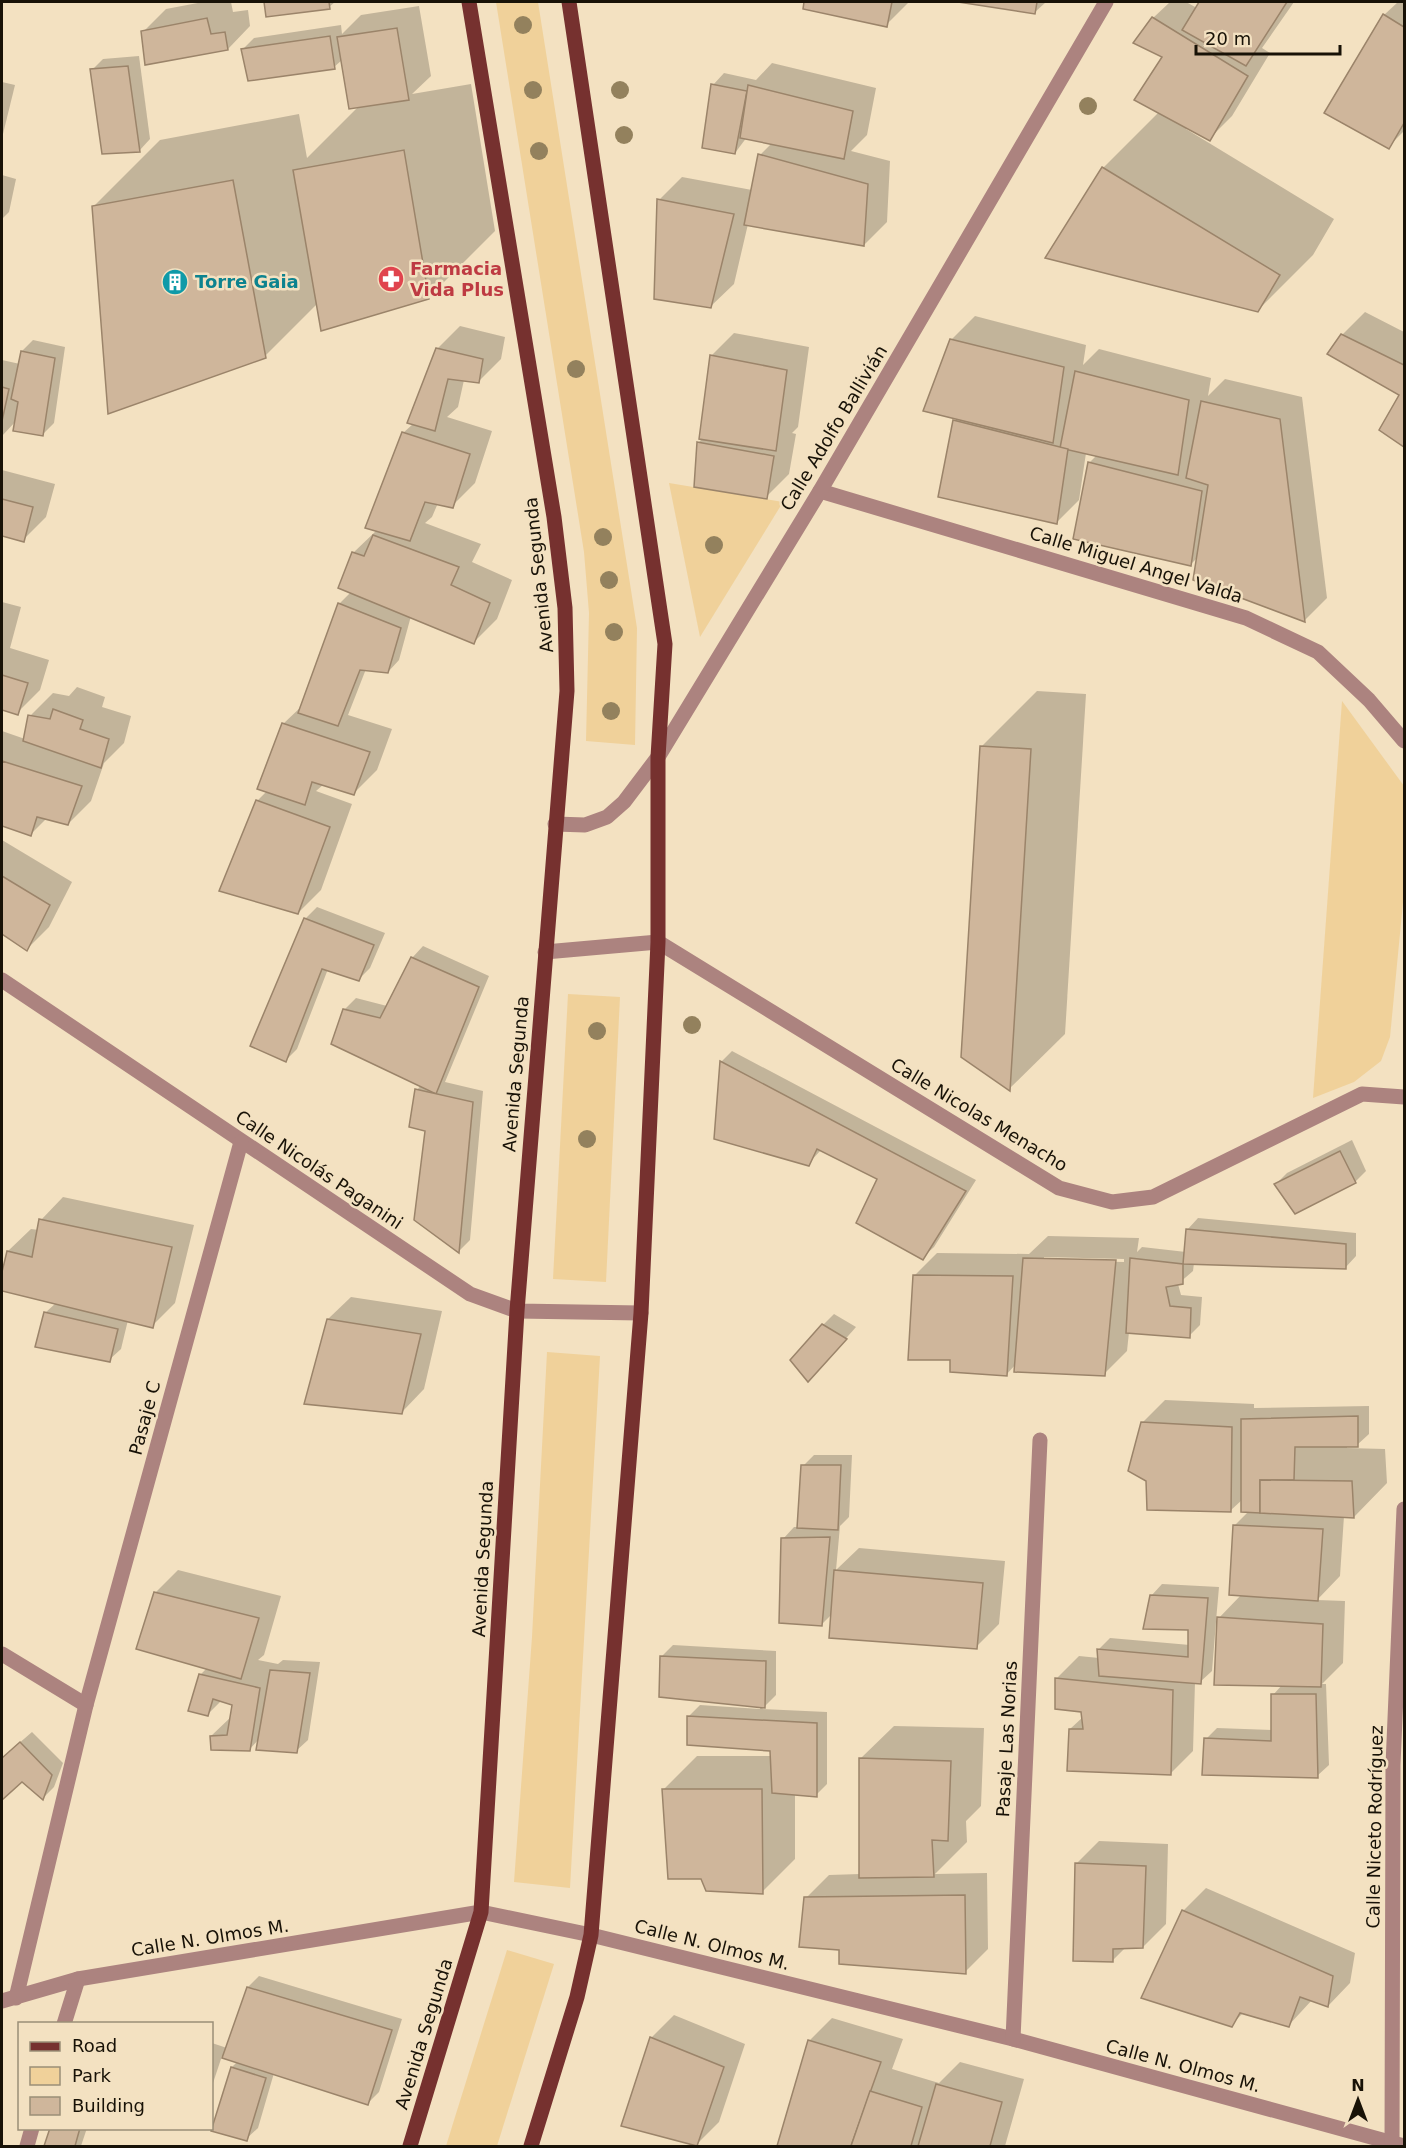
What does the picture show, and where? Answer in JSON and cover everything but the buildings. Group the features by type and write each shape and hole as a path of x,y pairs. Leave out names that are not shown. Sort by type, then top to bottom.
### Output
{"main road":[{"name":"Avenida Segunda","path":"410,2146 481,1912 517,1311 567,691 565,608 554,517 468,2"},
{"path":"531,2146 578,1997 591,1935 641,1313 658,942 658,757 665,644 569,2"}],"street":[{"name":"Calle Adolfo Ballivián","path":"555,824 585,825 607,817 624,802 658,757 820,491 1106,2"},
{"name":"Calle Miguel Angel Valda","path":"820,491 1246,618 1318,652 1370,700 1404,741"},
{"path":"545,952 658,942"},
{"name":"Calle Nicolas Menacho","path":"658,942 1059,1188 1112,1202 1153,1197 1362,1095 1404,1097"},
{"name":"Calle Nicolás Paganini","path":"2,980 470,1294 517,1311 641,1313"},
{"name":"Pasaje C","path":"9,1999 86,1705 241,1142"},
{"name":"Pasaje Las Norias","path":"1013,2039 1040,1440"},
{"name":"Calle Niceto Rodríguez","path":"1396,2145 1393,1765 1404,1509"},
{"path":"2,1654 86,1705"},
{"name":"Calle N. Olmos M.","path":"9,1999 78,1979 481,1912 591,1935 1013,2039 1396,2145"},
{"path":"65,2022 78,1979"},
{"path":"27,2146 31,2130"}],"green space":[{"path":"496,2 538,2 637,628 635,745 586,741 589,613 584,552"},
{"path":"669,483 783,502 700,637"},
{"path":"1342,701 1404,786 1404,892 1390,1037 1381,1061 1354,1082 1313,1098"},
{"path":"568,994 620,997 606,1282 553,1279"},
{"path":"547,1352 600,1356 570,1888 514,1882 532,1637"},
{"path":"507,1950 554,1964 497,2146 446,2146"}],"place":[{"name":"Farmacia Vida Plus","path":"391,279"},
{"name":"Torre Gaia","path":"175,282"}]}
